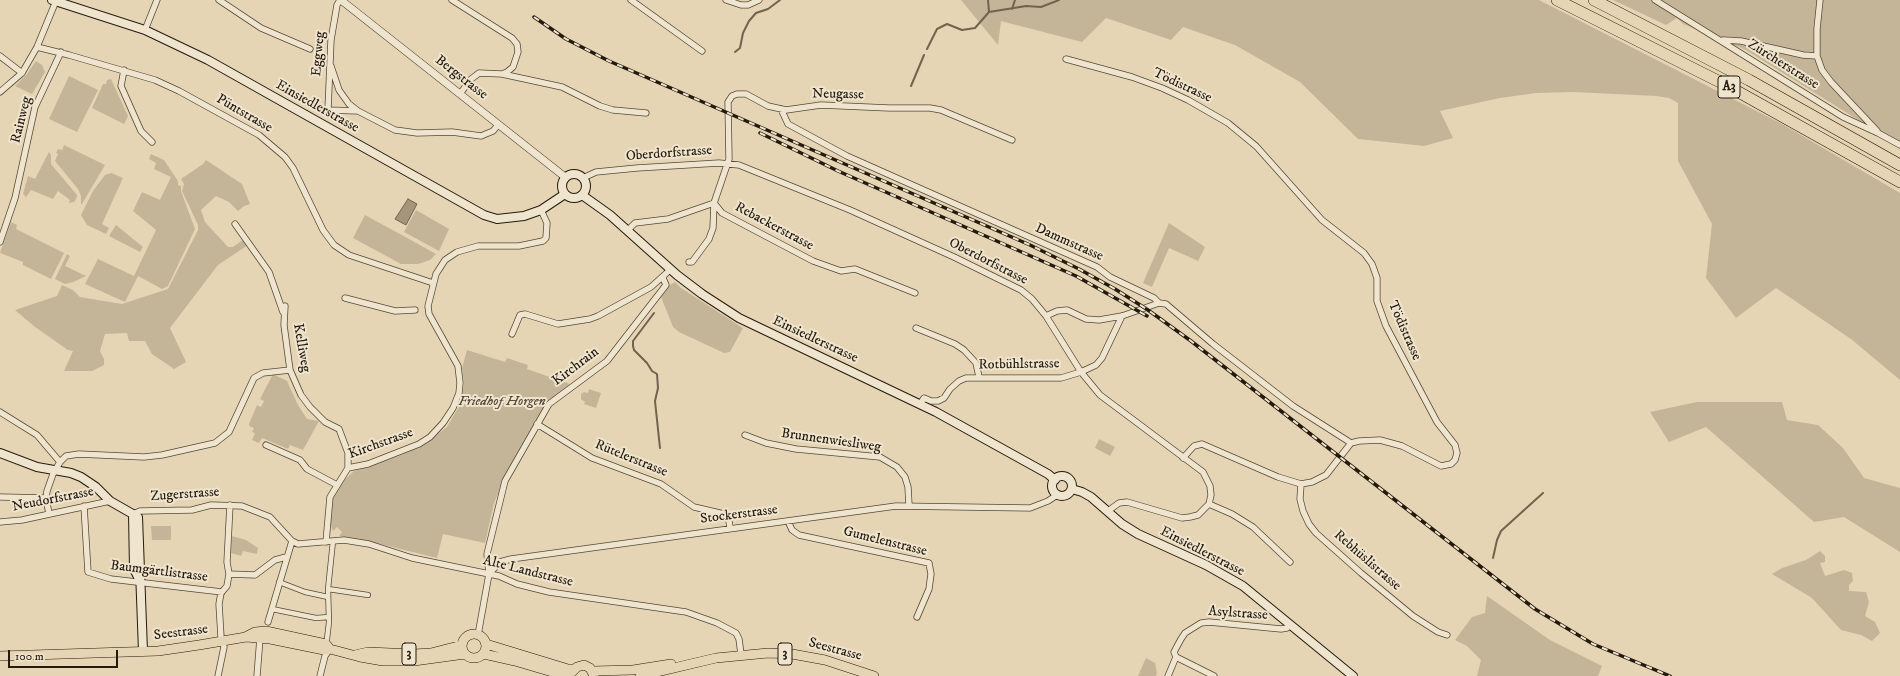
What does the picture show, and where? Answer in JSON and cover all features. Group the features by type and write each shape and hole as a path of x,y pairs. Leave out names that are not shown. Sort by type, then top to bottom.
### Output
{"highway":[{"name":"A3","path":"1557,0 1726,85 1899,182"},
{"name":"A3","path":"1594,0 1749,80 1897,164"}],"main road":[{"name":"Einsiedlerstrasse","path":"54,1 145,30 208,60 484,215 497,219 508,219 524,216 541,210 565,194"},
{"path":"574,173 583,178 586,189 582,195 571,198 565,194 562,184 565,178 574,173"},
{"name":"Einsiedlerstrasse","path":"582,195 702,294 748,323 920,404 1015,455 1055,480"},
{"name":"Zugerstrasse","path":"0,453 37,467 70,473 87,481 110,501 133,514"},
{"path":"1060,477 1066,477 1071,481 1072,489 1064,496 1057,495 1053,488 1055,480 1060,477"},
{"name":"Einsiedlerstrasse","path":"1072,489 1084,493 1108,511 1122,524 1138,534 1206,565 1243,586 1353,676"},
{"path":"133,514 134,569 140,582 143,651"},
{"name":"Seestrasse","path":"0,656 170,650 246,636 254,632 266,631 326,644 330,649"},
{"path":"484,654 486,644 484,638 478,634 468,636 464,649 474,658 484,654 566,676"},
{"name":"Seestrasse","path":"246,636 324,650 330,649 355,655 368,652 414,654 464,649"},
{"path":"486,644 568,669 573,672"},
{"name":"Seestrasse","path":"640,676 741,654 768,653 804,656 826,660 874,676"},
{"name":"Seestrasse","path":"573,672 584,665 593,673 633,670 672,664 694,664"}],"street":[{"path":"145,30 157,0"},
{"path":"219,0 261,28 310,50"},
{"name":"Eggweg","path":"340,0 337,5 331,40 328,110 358,111"},
{"name":"Bergstrasse","path":"340,0 565,178"},
{"path":"452,0 512,38 517,44 517,60 513,67 502,74"},
{"path":"631,0 702,51"},
{"path":"726,0 740,5 748,5 759,0"},
{"name":"Zürcherstrasse","path":"1655,0 1722,40 1843,117 1900,145"},
{"path":"1820,0 1817,29 1817,56 1822,70 1831,82 1878,133"},
{"path":"0,92 22,73 37,47 54,1"},
{"path":"1722,40 1741,41 1803,55 1817,56"},
{"name":"Püntstrasse","path":"37,47 61,52 155,80 179,91 259,135 270,143 293,168 323,230 330,240 342,251 433,283"},
{"name":"Rainweg","path":"0,242 15,198 35,107 61,52"},
{"path":"0,56 22,73"},
{"name":"Tödistrasse","path":"1066,58 1132,77 1162,88 1188,100 1228,123 1256,146 1322,220 1364,253 1372,264 1377,278 1378,301 1386,326 1437,422 1455,445 1457,453 1455,460 1451,464 1441,466 1402,446 1380,440 1351,443"},
{"path":"331,66 339,90 358,111 386,126 405,132 452,132 480,136 493,131 498,125"},
{"path":"124,70 121,86 141,131 152,142"},
{"path":"460,94 470,80 479,73 502,74 562,87 600,106 613,110 646,113"},
{"name":"Neugasse","path":"727,164 729,153 728,106 732,96 740,93 746,94 768,106 781,109 821,105 930,108 941,110 1012,140"},
{"name":"Dammstrasse","path":"781,109 784,119 788,124 847,156 1097,266 1110,277 1154,298 1158,303 1166,304 1213,344 1298,409 1351,443"},
{"path":"689,262 692,262 709,239 713,228 714,203 727,164"},
{"name":"Oberdorfstrasse","path":"583,178 596,172 727,164 758,172 850,210 954,257 1021,290 1032,299 1046,316 1081,372 1100,395 1203,472 1208,478 1211,495 1209,504"},
{"name":"Rebackerstrasse","path":"627,231 634,223 668,219 714,203 722,213 812,261 841,271 855,269 915,293"},
{"name":"Kirchstrasse","path":"326,542 328,505 330,497 348,468 403,451 430,437 450,413 459,393 460,383 458,366 429,314 428,306 433,283 441,265 452,255 478,246 519,246 543,241 546,238 547,224 541,210"},
{"path":"235,224 269,272 284,313"},
{"path":"512,334 520,315 525,314 558,324 590,319 620,305 663,278 671,269"},
{"name":"Kirchrain","path":"489,574 486,554 505,481 537,424 554,399 607,361 666,285 663,278"},
{"path":"345,298 395,311 415,310"},
{"path":"1046,316 1057,311 1067,310 1086,319 1099,320 1124,315 1158,303"},
{"name":"Kelliweg","path":"285,306 284,313 290,370 301,395 310,407 325,422 339,429 348,453 348,468"},
{"name":"Rotbühlstrasse","path":"920,404 924,398 931,401 938,401 959,381 966,378 1061,378 1081,372 1096,365 1102,358 1124,315"},
{"path":"916,328 956,344 964,350 976,364 979,377"},
{"path":"49,514 46,498 55,470 66,456 79,454 144,457 162,455 214,443 229,432 254,378 263,373 290,370"},
{"path":"0,412 37,435 60,462"},
{"name":"Rütelerstrasse","path":"537,424 592,458 661,484 694,507 724,514 729,521 730,528"},
{"name":"Brunnenwiesliweg","path":"745,435 766,443 789,448 880,457 897,467 905,477 908,487 909,505"},
{"path":"1183,458 1194,446 1202,444 1278,477 1301,484 1312,482 1326,475 1351,443"},
{"path":"266,445 300,460 307,469 337,485"},
{"name":"Rebhüslistrasse","path":"1301,484 1300,499 1303,511 1309,524 1316,533 1413,616 1438,632 1447,635"},
{"name":"Stockerstrasse","path":"489,574 500,562 511,559 730,528 909,505 1030,508 1051,500 1057,495"},
{"path":"0,497 46,498"},
{"name":"Neudorfstrasse","path":"0,522 49,514 110,501"},
{"path":"1108,511 1119,503 1127,502 1182,518 1198,515 1209,504 1254,526 1290,562"},
{"name":"Zugerstrasse","path":"133,514 140,511 192,510 211,505 242,506 264,513 270,517 292,541"},
{"path":"218,676 224,647 222,641 219,604 222,592 227,586 229,574 227,562 230,505"},
{"name":"Baumgärtlistrasse","path":"84,506 88,572 111,579 222,592"},
{"name":"Gumelenstrasse","path":"788,521 792,530 799,535 928,563 931,574 929,589 917,617"},
{"name":"Alte Landstrasse","path":"292,541 300,544 348,540 369,544 412,558 489,574 565,596 629,603 686,612 733,630 739,639 741,654"},
{"path":"268,622 286,557 292,541"},
{"path":"327,639 329,617 328,588 333,541"},
{"path":"229,574 255,574 274,560 286,557"},
{"path":"478,634 489,574"},
{"path":"279,582 304,592 328,597"},
{"path":"328,588 368,595"},
{"path":"272,609 316,618 329,617"},
{"name":"Asylstrasse","path":"1168,676 1176,657 1174,652 1185,633 1201,623 1209,622 1281,629 1287,628 1290,625"},
{"path":"257,676 260,638"},
{"path":"320,676 325,656 330,649"},
{"path":"1176,657 1214,676"}],"green space":[{"path":"961,0 1539,0 1784,125 1900,193 1900,380 1851,339 1776,288 1736,318 1706,278 1712,224 1678,161 1678,103 1669,98 1573,92 1536,93 1500,98 1440,111 1453,138 1424,146 1358,139 1300,82 1235,45 1183,27 1171,40 1106,18 1082,42 1001,21 998,45"},
{"path":"1613,0 1900,0 1900,146 1746,50 1683,24 1677,18 1666,25"},
{"path":"36,61 42,65 45,72 32,94 15,86 27,74"},
{"path":"69,76 98,90 77,132 49,119"},
{"path":"111,79 128,116 124,124 92,108 103,84 106,84 107,80"},
{"path":"64,145 105,165 81,205 81,196 78,189 55,161 58,154 56,153 58,149 62,150"},
{"path":"49,152 51,155 51,164 77,195 74,202 69,203 70,200 58,191 53,199 31,190 26,197 23,194 28,176 35,179"},
{"path":"151,154 164,160 178,181 178,185 181,186 181,191 195,229 168,286 162,289 138,276 125,302 85,284 98,259 134,276 156,230 133,211 142,192 160,200 171,177 154,169 156,163 149,159"},
{"path":"206,160 242,184 250,204 244,206 238,211 229,202 216,196 201,210 205,222 228,247 233,247 244,239 248,245 218,265 170,328 186,362 174,369 152,354 145,341 129,341 127,333 105,334 100,351 104,359 104,365 92,371 64,371 73,351 68,350 35,327 15,310 57,296 62,285 73,290 80,297 122,304 168,289 198,230 198,225 182,191 184,184 181,179 203,164"},
{"path":"111,173 123,178 102,224 109,228 106,234 87,225 81,215 93,191 105,175"},
{"path":"416,210 449,229 439,251 404,232"},
{"path":"365,215 436,254 430,260 418,264 401,264 353,238"},
{"path":"11,222 17,225 16,229 64,253 51,279 23,265 23,262 0,253"},
{"path":"1169,223 1205,247 1198,261 1169,248 1152,287 1143,283"},
{"path":"116,225 143,247 140,252 109,236"},
{"path":"67,254 70,256 65,266 86,276 65,284 55,279"},
{"path":"675,282 681,288 743,328 730,352 724,353 679,332 673,327 661,297 670,285"},
{"name":"Friedhof Horgen","path":"467,350 505,362 507,358 528,365 527,369 570,384 547,403 506,475 494,503 485,543 443,534 437,558 372,542 339,536 342,532 337,527 333,531 330,523 331,501 339,485 354,471 401,455 423,445 447,427 461,403 464,383 462,368"},
{"path":"273,374 287,381 298,405 307,419 319,421 303,450 290,445 288,449 262,438 259,443 252,440 255,433 252,432 254,428 249,426 249,424 257,405 261,407 264,401 260,399"},
{"path":"589,389 601,393 596,408 584,404 585,402 581,399 581,394 584,392 588,393"},
{"path":"1697,402 1782,402 1787,420 1818,425 1843,448 1864,478 1900,488 1900,552 1844,517 1814,522 1706,427 1669,442 1650,412"},
{"path":"1099,439 1115,447 1110,456 1095,448"},
{"path":"151,526 171,526 171,540 152,540"},
{"path":"232,536 246,540 258,548 257,554 243,551 241,556 231,553"},
{"path":"1820,551 1825,556 1825,562 1820,563 1825,576 1844,570 1852,573 1853,581 1849,585 1849,591 1866,592 1869,602 1865,616 1875,622 1880,633 1872,641 1861,635 1841,630 1812,598 1772,574 1782,568 1806,560"},
{"path":"1487,596 1550,640 1602,666 1598,676 1477,676 1481,660 1467,646 1455,640 1472,617 1485,613"},
{"path":"1146,658 1155,663 1157,673 1156,676 1138,676"}],"shaded area":[{"path":"408,199 417,204 406,225 395,219"}],"waterway":[{"path":"735,52 740,48 743,33 749,21 756,13 768,9 780,0"},
{"path":"988,0 989,12"},
{"path":"1012,9 1015,0"},
{"path":"927,49 937,29 947,24 962,30 975,28 989,12 1026,6 1041,7 1059,0"},
{"path":"911,86 924,55"},
{"path":"654,313 633,341 633,346 634,350 647,363 652,371 657,374 658,388 655,401 660,448"},
{"path":"1493,558 1497,540 1501,531 1543,493"}],"railway":[{"path":"534,17 566,39 609,61 1030,245 1079,269 1115,289 1148,310 1191,341 1535,609 1593,644 1670,676"},
{"path":"760,133 838,171 1076,276 1147,316"}]}
